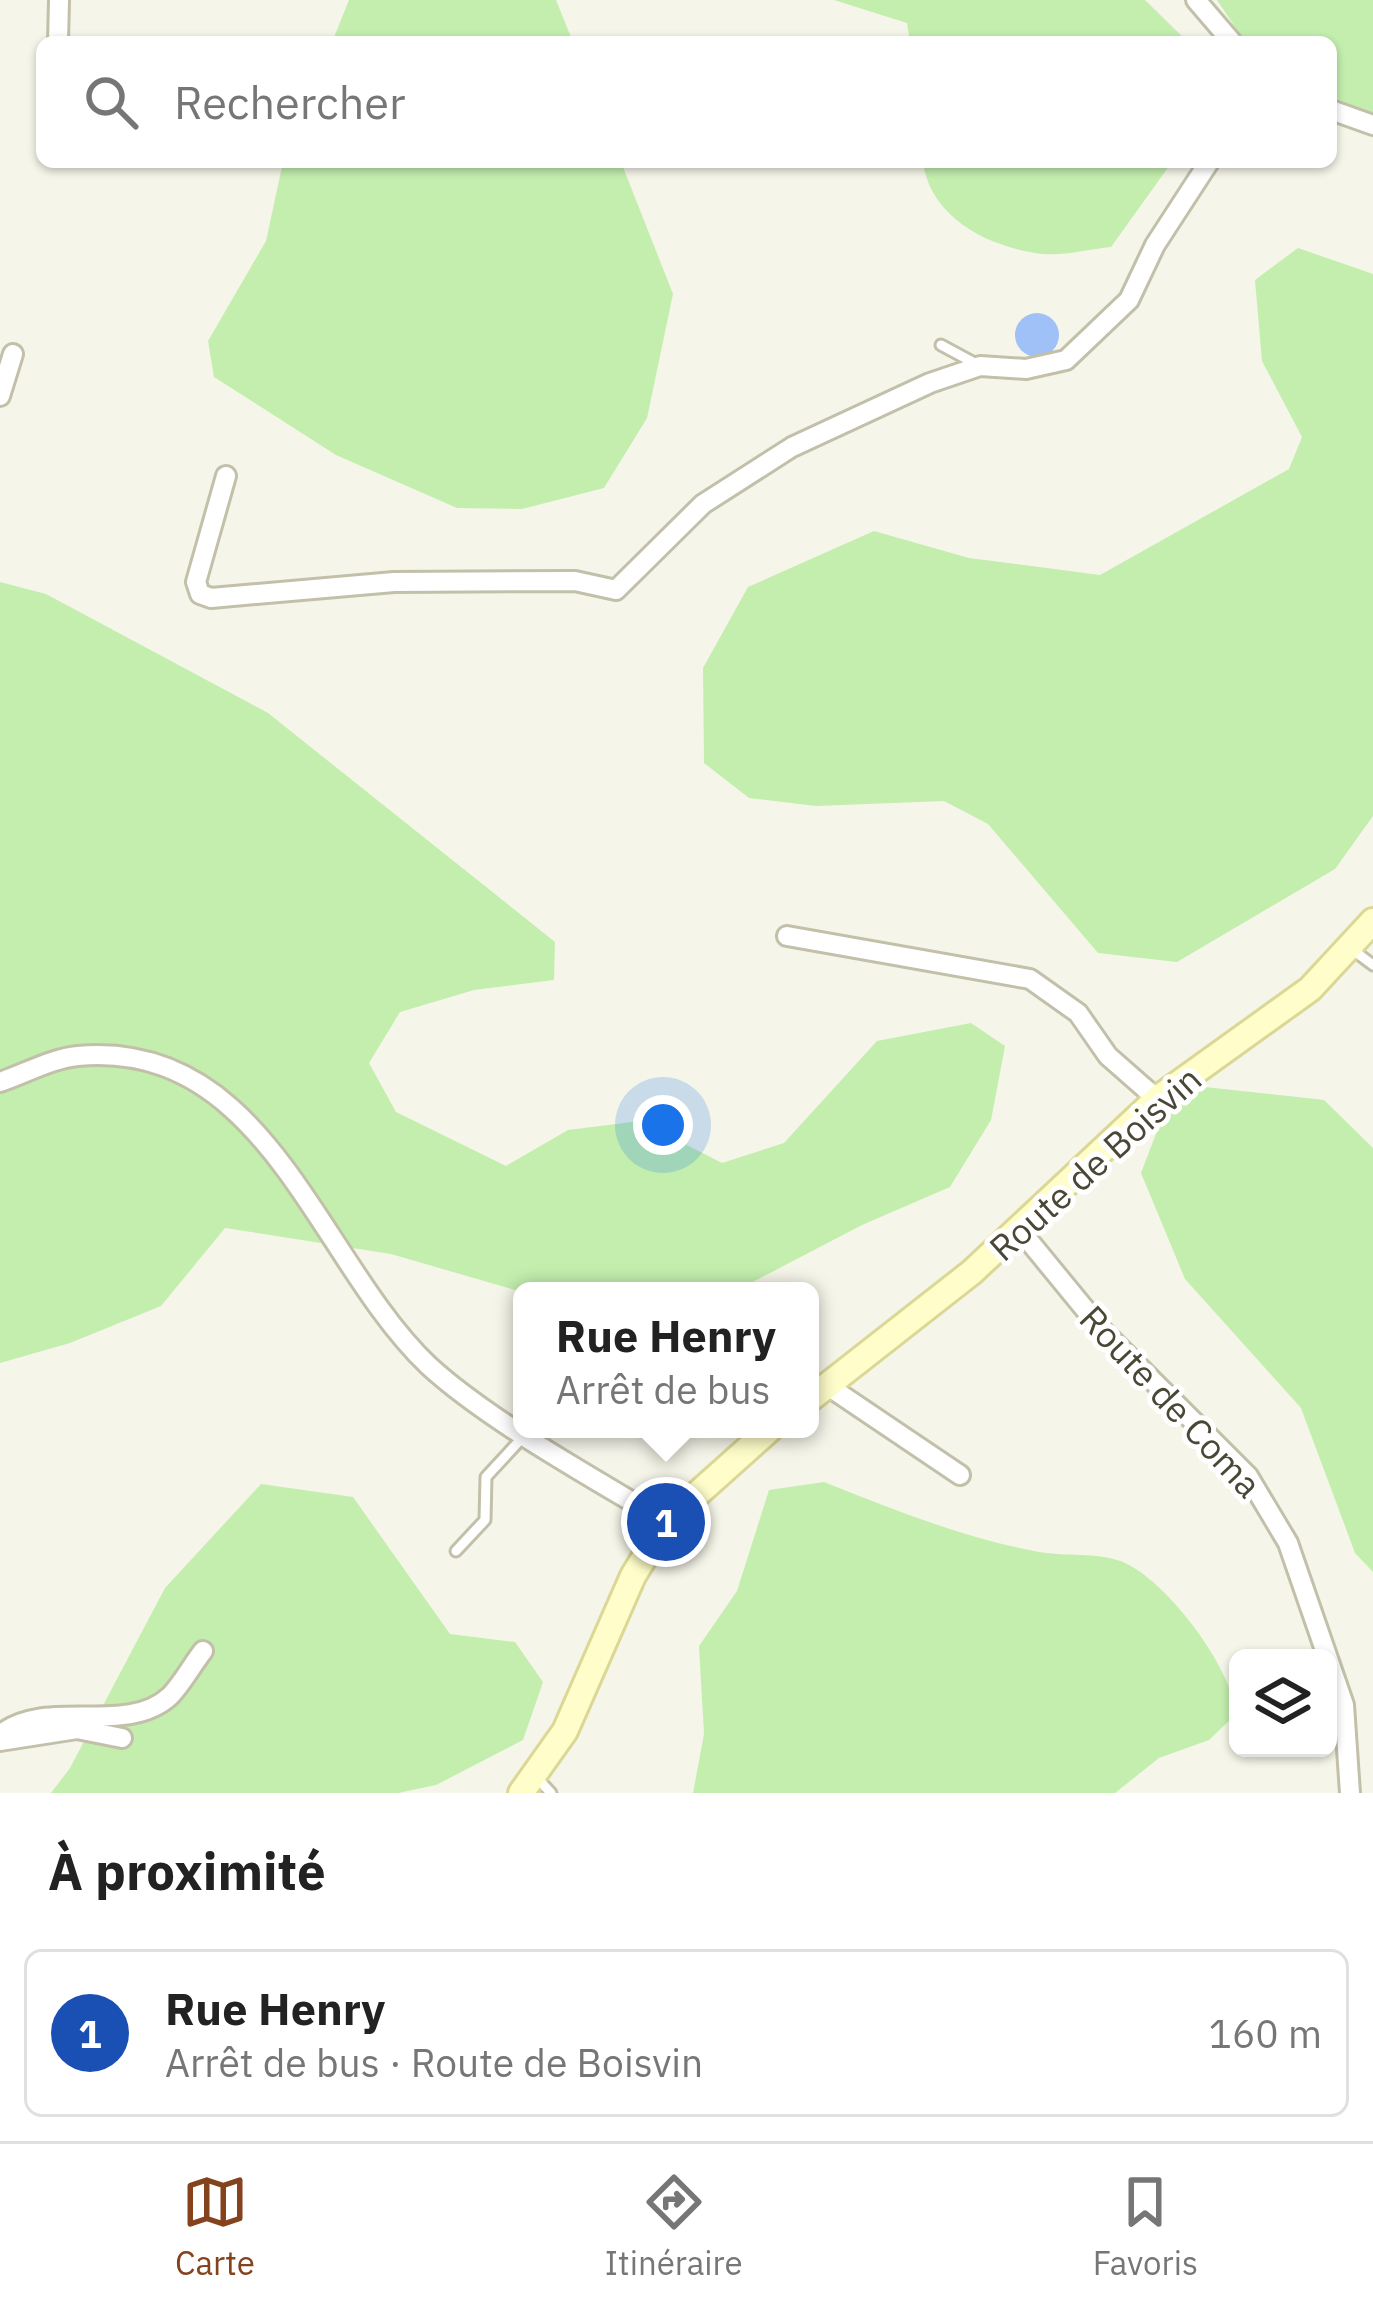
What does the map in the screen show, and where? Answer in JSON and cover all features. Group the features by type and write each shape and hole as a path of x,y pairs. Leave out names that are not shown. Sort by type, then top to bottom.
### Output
{"main road":[{"name":"Route de Boisvin","path":"819,1392 1020,1230 1157,1099 1310,989 1373,921"},
{"path":"535,1787 579,1704 633,1576 666,1522 760,1438"}],"street":[{"path":"58,36 59,0"},
{"path":"1196,0 1227,36"},
{"path":"1337,112 1373,125"},
{"path":"226,476 196,582 200,594 211,598 394,582 575,581 616,590 703,503 792,447 930,383 980,366 1026,369 1066,359 1129,301 1155,245 1205,168"},
{"path":"0,397 13,354"},
{"path":"788,936 1030,979 1057,994 1108,1056 1157,1099"},
{"path":"0,1082 75,1056 154,1058 223,1098 295,1178 384,1319 433,1369 513,1424"},
{"name":"Route de Coma","path":"1020,1230 1102,1330 1247,1476 1288,1543 1344,1705 1350,1793"},
{"path":"819,1392 960,1475"},
{"path":"534,1438 666,1522"},
{"path":"0,1738 23,1722 148,1709 169,1696 202,1651"},
{"path":"0,1738 77,1729 122,1738"}],"lane":[{"path":"941,345 980,366"},
{"path":"1349,947 1373,965"},
{"path":"456,1551 485,1520 486,1477 521,1438"}],"green space":[{"path":"349,0 556,0 571,36 334,36"},
{"path":"834,0 1145,0 1182,36 909,36 907,23"},
{"path":"1217,0 1373,0 1373,114 1337,105 1337,36 1241,36"},
{"path":"282,168 623,168 673,294 647,418 604,488 522,509 457,508 336,455 214,377 208,341 266,241"},
{"path":"924,168 1168,168 1111,247 1051,254 1003,245 966,227 937,199"},
{"path":"1298,248 1373,274 1373,816 1335,869 1177,962 1098,953 988,824 944,801 816,806 749,798 704,763 703,668 748,587 874,531 969,558 1100,575 1289,469 1302,437 1262,361 1255,280"},
{"path":"0,582 46,594 268,713 555,942 554,980 474,990 400,1012 369,1063 396,1112 506,1166 568,1130 640,1121 722,1163 784,1143 877,1041 971,1023 1005,1046 991,1120 950,1187 862,1225 753,1282 513,1282 513,1289 391,1254 225,1228 161,1306 70,1343 0,1363"},
{"path":"1205,1087 1324,1100 1373,1148 1373,1572 1355,1553 1301,1408 1185,1279 1141,1173 1162,1118"},
{"path":"824,1482 980,1538 1044,1553 1107,1558 1135,1568 1174,1603 1210,1650 1229,1689 1229,1721 1209,1740 1159,1758 1115,1793 693,1793 704,1734 699,1646 737,1591 769,1490"},
{"path":"261,1484 353,1497 450,1634 515,1642 543,1682 523,1740 436,1785 398,1793 51,1793 70,1768 165,1588"}],"water":[{"path":"1037,313 1053,319 1059,335 1053,351 1037,357 1021,351 1015,335 1021,319"}],"place":[{"name":"Rue Henry","path":"666,1522"}]}
